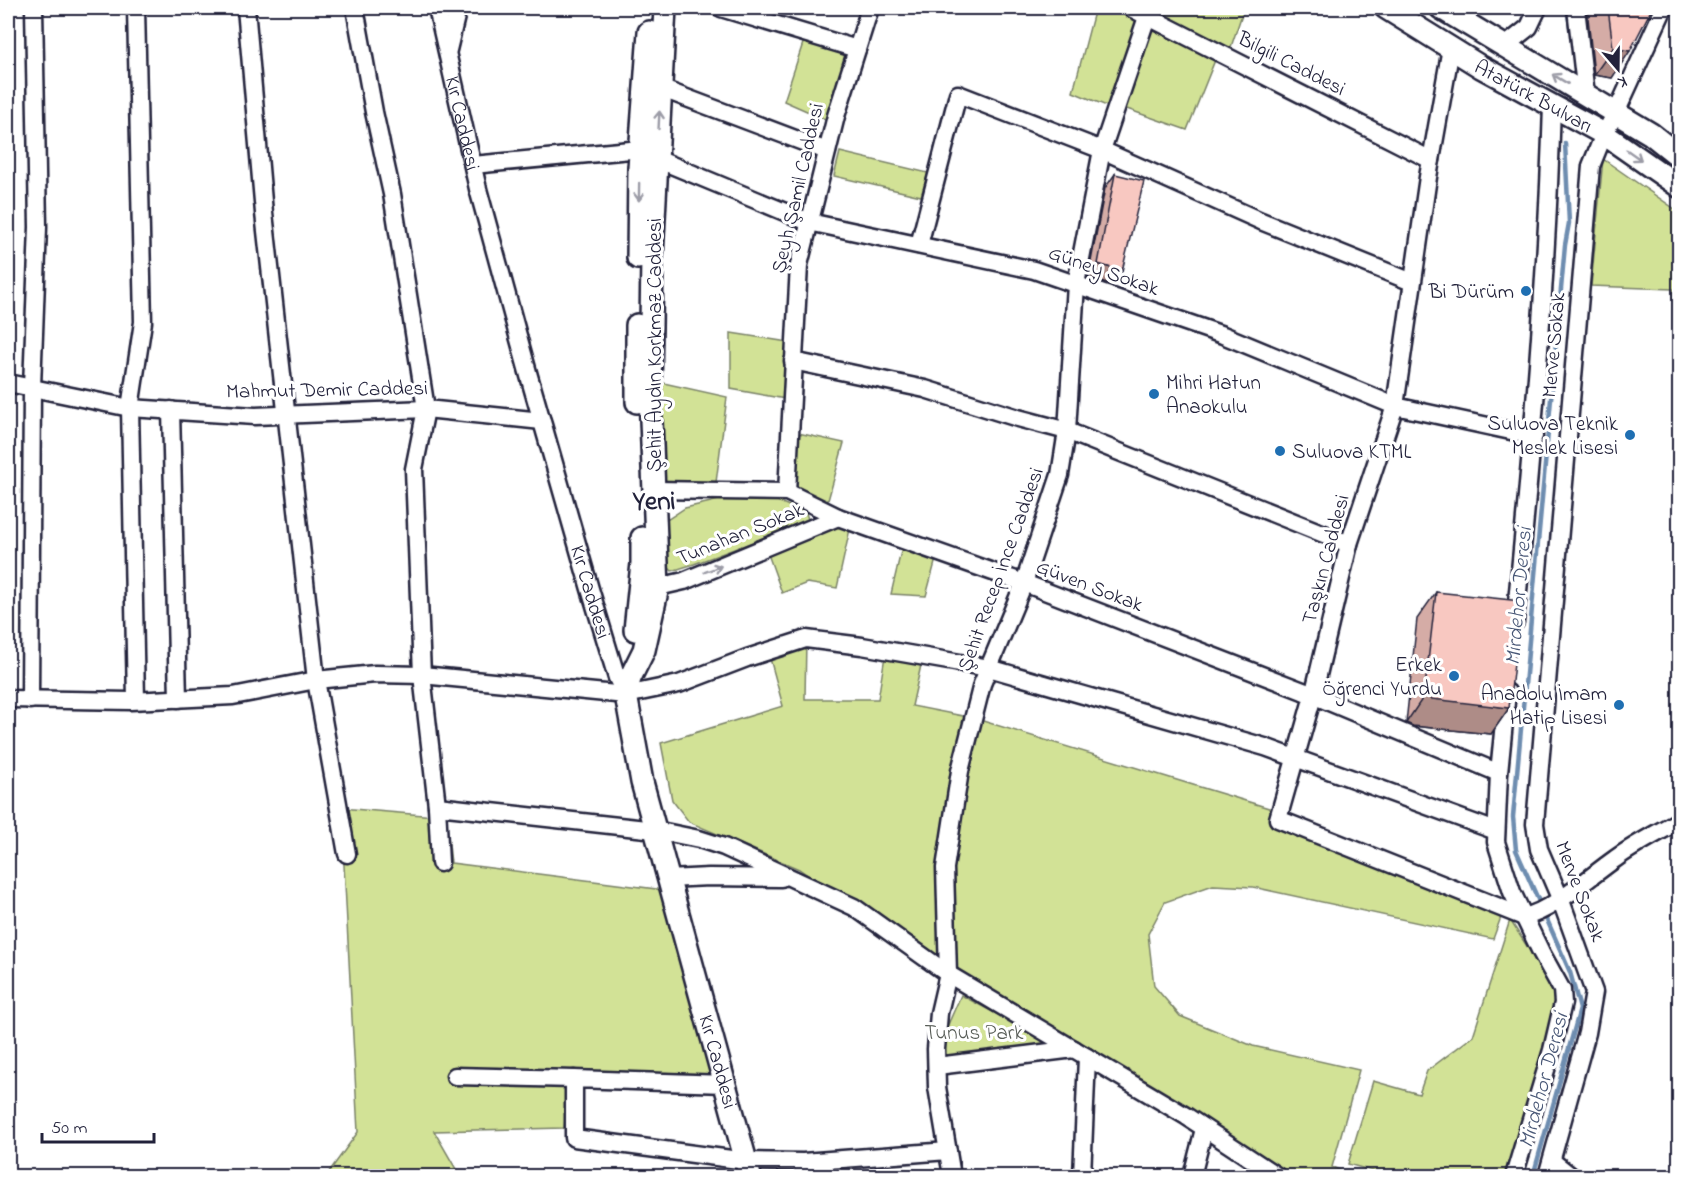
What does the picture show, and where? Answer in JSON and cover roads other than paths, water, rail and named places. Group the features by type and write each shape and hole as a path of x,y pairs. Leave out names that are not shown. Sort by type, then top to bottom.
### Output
{"main road":[{"name":"Şehit Aydın Korkmaz Caddesi","path":"628,686 644,650 657,587 650,388 651,8"},
{"name":"Şehit Aydın Korkmaz Caddesi","path":"628,686 638,615 642,563 635,364 649,154 660,88 665,8"},
{"name":"Atatürk Bulvarı","path":"1386,8 1552,105 1601,142 1680,187"},
{"name":"Atatürk Bulvarı","path":"1441,8 1651,134 1680,157"},
{"name":"Kır Caddesi","path":"628,686 642,782 748,1169"}],"street":[{"path":"30,700 32,387 38,227 34,8"},
{"path":"136,8 143,322 130,408 136,700"},
{"path":"246,8 264,213 316,680 347,854"},
{"path":"356,8 374,112 392,194 426,409 414,469 422,675 437,807 440,863"},
{"name":"Kır Caddesi","path":"437,8 472,165 542,421 617,678 628,686"},
{"path":"447,55 458,8"},
{"path":"721,8 857,49"},
{"name":"Şeyh Şamil Caddesi","path":"787,492 799,265 827,151 870,8"},
{"name":"Bilgili Caddesi","path":"1131,8 1148,11 1431,160"},
{"path":"1505,46 1529,27 1538,8"},
{"path":"1576,8 1586,95"},
{"name":"Merve Sokak","path":"1550,1169 1587,1033 1594,992 1542,909 1539,849 1535,824 1591,166 1664,8"},
{"name":"Şehit Recep İnce Caddesi","path":"952,1176 937,1087 937,1066 939,1013 948,974 945,868 960,771 982,684 1024,583 1060,475 1067,431 1076,284 1102,150 1148,11"},
{"name":"Taşkın Caddesi","path":"1451,48 1431,160 1395,406 1349,544 1313,696 1278,819 1542,909"},
{"path":"660,88 827,151"},
{"path":"919,245 958,94 1102,150 1261,221 1412,282"},
{"path":"1513,634 1533,436 1549,218 1552,105"},
{"path":"472,165 649,154"},
{"name":"Güney Sokak","path":"649,154 809,222 1034,270 1223,335 1395,406 1533,436"},
{"path":"793,361 925,389 1067,431 1349,544"},
{"name":"Mahmut Demir Caddesi","path":"8,383 130,408 255,416 426,409 542,421"},
{"path":"171,410 178,699"},
{"name":"Güven Sokak","path":"654,490 787,492 838,518 1024,583 1313,696 1499,773"},
{"name":"Tunahan Sokak","path":"657,587 684,581 838,518"},
{"path":"8,699 136,700 233,696 316,680 375,674 628,686 679,684 806,639 862,646 989,668 1296,757 1496,831"},
{"path":"1509,680 1499,773 1496,842 1512,892 1542,909 1562,990 1563,1003 1552,1050 1514,1176"},
{"path":"437,807 655,830 724,847 854,907 948,974 1081,1053 1277,1176"},
{"path":"1542,909 1616,858 1680,820"},
{"path":"668,879 787,878"},
{"path":"937,1066 1081,1053"},
{"path":"1081,1053 1082,1176"},
{"path":"455,1076 725,1084"},
{"path":"574,1079 574,1138 748,1169 803,1162 948,1151"},
{"path":"1192,1176 1204,1129"},
{"path":"1550,1169 1571,1176"}],"waterway":[{"name":"Mirdehor Deresi","path":"1567,8 1570,27"},
{"name":"Mirdehor Deresi","path":"1541,906 1516,850 1513,817 1565,245 1569,223 1565,143"},
{"name":"Mirdehor Deresi","path":"1533,1176 1580,1009 1570,972 1544,913"}],"place":[{"name":"Bi Dürüm","path":"1526,291"},
{"name":"Mihri Hatun Anaokulu","path":"1154,394"},
{"name":"Suluova Teknik Meslek Lisesi","path":"1630,435"},
{"name":"Suluova KTML","path":"1280,451"},
{"name":"Erkek Öğrenci Yurdu","path":"1454,676"},
{"name":"Anadolu İmam Hatip Lisesi","path":"1619,705"}],"district":[{"name":"Yeni","path":"654,500"}],"park label":[{"name":"Tunus Park","path":"974,1032"}]}
